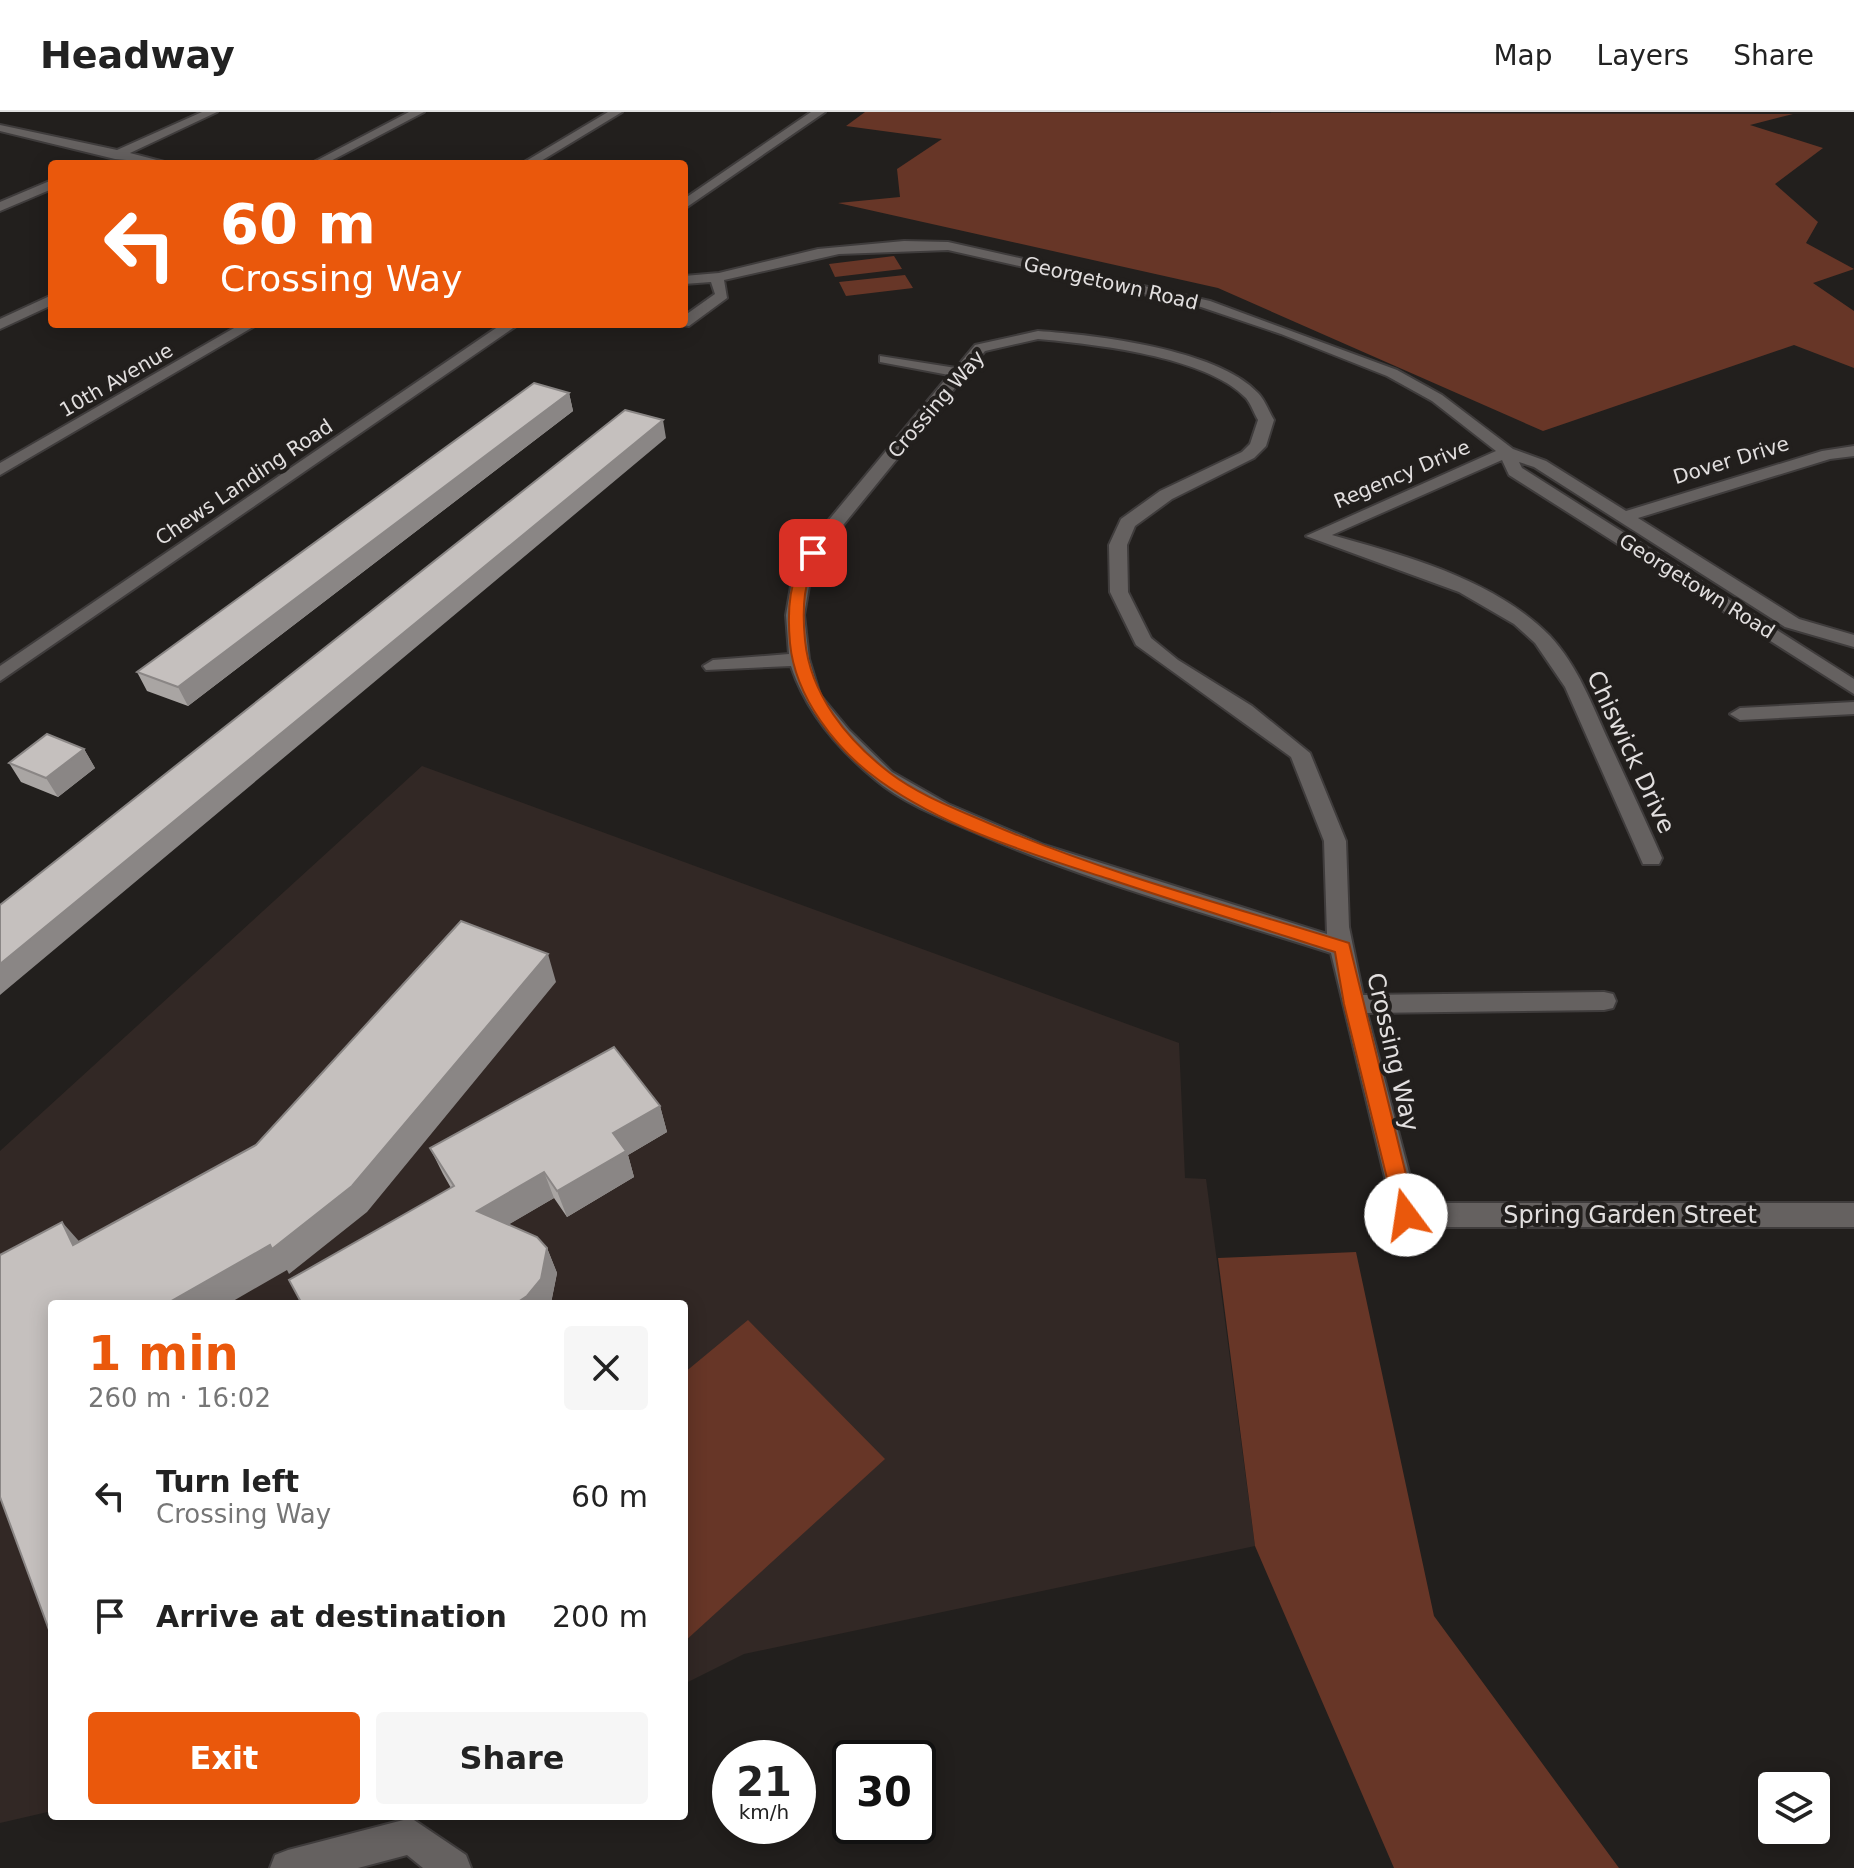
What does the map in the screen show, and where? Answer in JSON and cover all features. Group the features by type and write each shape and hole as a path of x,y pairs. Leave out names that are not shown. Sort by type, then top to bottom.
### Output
{"street":[{"path":"105,160 211,112"},
{"path":"324,160 418,112"},
{"path":"534,160 616,112"},
{"path":"688,202 819,112"},
{"path":"0,128 147,160"},
{"path":"0,207 48,186"},
{"name":"Georgetown Road","path":"688,280 717,279 774,262 855,248 918,244 948,246 1205,304 1330,347 1392,373 1437,398 1507,452 1540,464 1792,623 1854,641"},
{"path":"688,319 722,295 717,279"},
{"path":"0,325 48,301"},
{"name":"10th Avenue","path":"0,470 244,328"},
{"name":"Chews Landing Road","path":"0,675 506,328"},
{"name":"Crossing Way","path":"1343,948 1036,850 940,809 885,777 842,735 811,697 799,659 795,615 803,569 824,537 980,348 1038,335 1078,336 1180,359 1230,380 1253,396 1266,420 1258,446 1248,455 1166,495 1127,523 1118,545 1119,592 1143,641 1171,664 1245,711 1300,753 1335,841 1337,927 1343,948 1353,1004 1406,1215"},
{"path":"885,359 961,373"},
{"name":"Dover Drive","path":"1623,517 1828,454 1854,451"},
{"name":"Georgetown Road","path":"1507,452 1515,471 1854,688"},
{"name":"Regency Drive","path":"1315,536 1507,452"},
{"name":"Chiswick Drive","path":"1315,536 1386,555 1450,582 1507,612 1542,639 1570,678 1651,858"},
{"path":"1770,632 1792,623"},
{"path":"713,666 799,659"},
{"path":"1740,714 1854,708"},
{"path":"1353,1004 1604,1001"},
{"name":"Spring Garden Street","path":"1406,1215 1854,1215"},
{"path":"288,1868 411,1836 453,1868"}],"shaded area":[{"path":"865,112 1793,114 1750,125 1823,148 1775,184 1818,222 1806,243 1854,269 1813,283 1854,311 1854,368 1794,345 1543,431 1218,288 838,203 900,197 897,169 942,139 846,126"},
{"path":"894,256 902,269 835,277 829,264"},
{"path":"905,275 913,288 846,296 839,282"},
{"path":"422,766 1179,1043 1185,1178 1206,1179 1255,1546 744,1654 688,1682 688,1300 48,1300 48,1812 0,1823 0,1151"},
{"path":"1356,1252 1434,1616 1619,1868 1394,1868 1255,1546 1218,1258"},
{"path":"748,1320 885,1459 688,1638 688,1370"}],"building":[{"path":"534,383 569,393 178,687 137,672"},
{"path":"625,410 663,420 0,964 0,905"},
{"path":"47,734 84,749 46,778 9,763"},
{"path":"461,921 548,954 352,1186 272,1249 270,1245 173,1300 48,1300 48,1627 0,1497 0,1255 62,1222 73,1245 256,1145"},
{"path":"614,1047 660,1106 613,1133 626,1151 557,1191 544,1172 477,1211 537,1237 547,1248 541,1279 521,1300 300,1300 289,1280 454,1186 430,1148"}],"route":[{"path":"813,553 803,569 795,615 799,659 811,697 842,735 885,777 940,809 1036,850 1343,948 1353,1004 1406,1215"}]}
